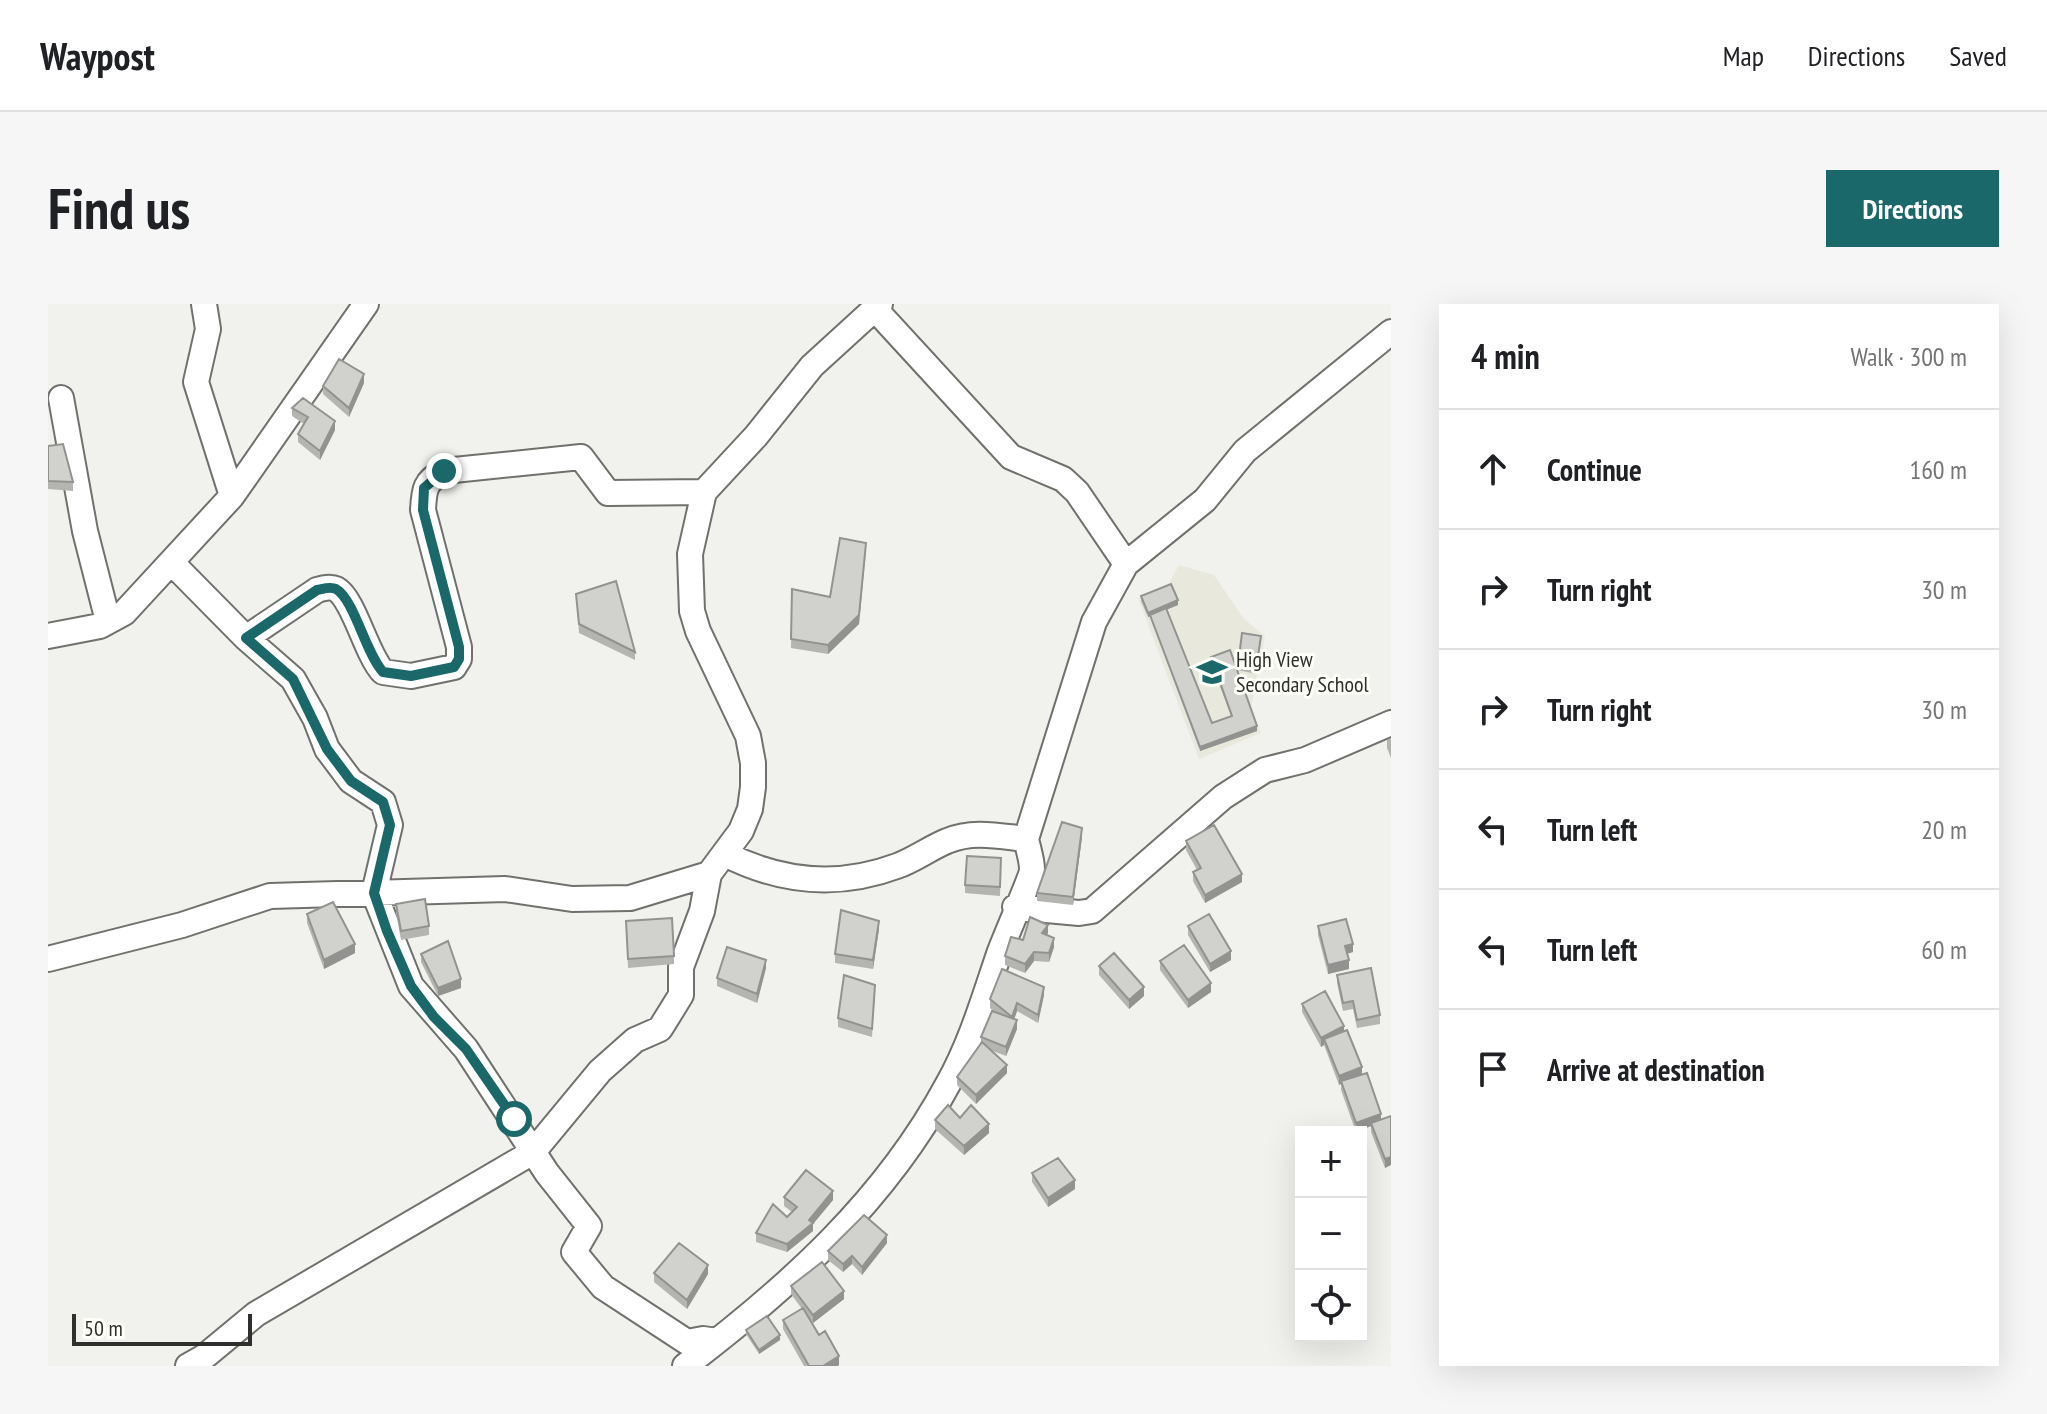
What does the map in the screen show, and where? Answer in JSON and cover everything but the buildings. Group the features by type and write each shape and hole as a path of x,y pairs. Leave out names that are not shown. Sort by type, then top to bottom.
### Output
{"street":[{"path":"204,304 208,329 196,382 232,496"},
{"path":"48,636 108,621 124,613 173,564 232,496 366,304"},
{"path":"188,1366 204,1357 256,1314 533,1152 600,1071 635,1040 660,1029 681,995 681,967 702,911 709,874 725,854 750,809 753,763 748,736 698,631 692,611 690,554 704,492 756,436 812,366 877,306 1011,457 1063,479 1077,492 1126,564"},
{"path":"685,1366 815,1260 899,1164 949,1084 973,1030 1015,907 1032,871 1026,839 1094,622 1126,564 1205,500 1245,451 1391,332"},
{"path":"61,398 85,531 108,621"},
{"path":"246,638 317,590 328,587 337,589 345,599 374,662 383,672 411,676 454,667 459,659 459,647 423,510 424,488 444,471 581,457 608,493 704,492"},
{"path":"173,564 246,638 293,679 327,749 351,781 383,802 390,825 374,893 411,986 434,1017 466,1049 533,1152 589,1226 574,1252 588,1271 631,1307 687,1342 703,1339 717,1341"},
{"path":"1015,907 1079,913 1092,911 1223,797 1265,770 1305,760 1391,723"},
{"path":"725,854 753,869 793,880 854,878 898,866 949,840 983,833 1026,839"},
{"path":"48,959 182,925 270,896 505,889 572,899 630,898 709,874"}],"shaded area":[{"name":"High View Secondary School","path":"1179,565 1214,575 1244,619 1265,636 1251,708 1261,733 1199,759 1138,598 1169,583"}],"place":[{"name":"High View Secondary School","path":"1212,672"}],"route":[{"path":"444,471 431,478 424,488 423,510 459,647 459,659 454,667 411,676 393,676 383,672 374,662 345,599 337,589 328,587 317,590 246,638 293,679 315,718 327,749 351,781 383,802 390,825 374,893 387,931 411,986 434,1017 466,1049 514,1119"}]}
